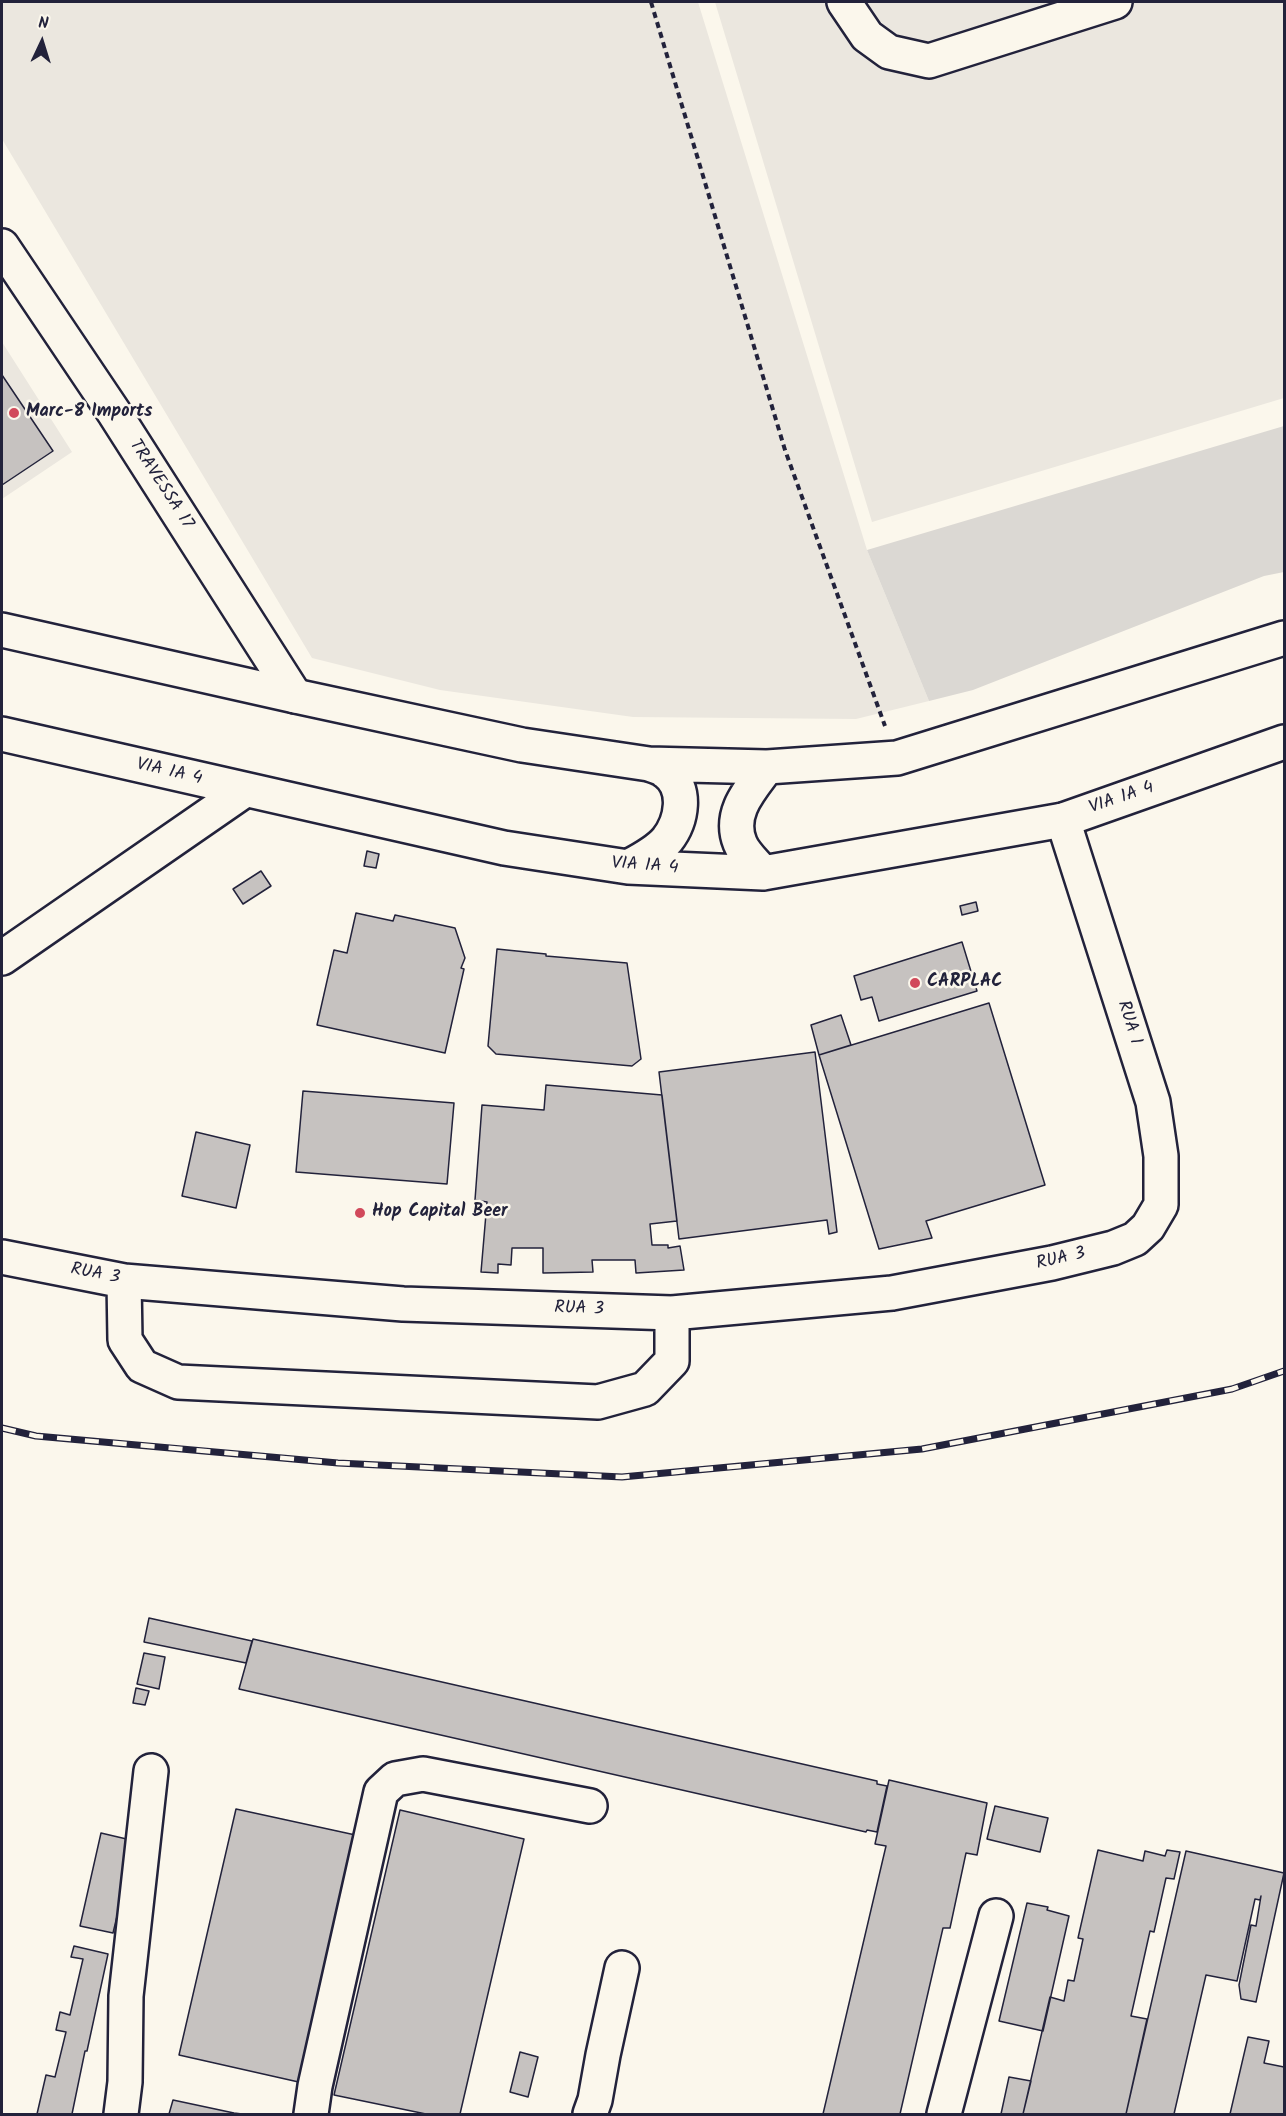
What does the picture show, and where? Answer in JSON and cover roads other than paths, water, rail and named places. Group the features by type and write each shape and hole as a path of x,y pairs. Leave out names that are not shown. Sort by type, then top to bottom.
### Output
{"main road":[{"path":"844,2 867,36 889,52 929,61 1115,2"},
{"name":"TRAVESSA 17","path":"2,246 115,414 295,696"},
{"path":"2,630 522,745 649,764 767,767 897,758 1284,638"},
{"name":"VIA 1A 4","path":"2,734 504,848 628,867 763,873 1063,820 1284,742"},
{"path":"628,867 666,841 677,822 681,804 678,784 666,771 649,764"},
{"path":"763,873 741,845 736,827 738,812 744,797 767,767"},
{"path":"2,958 245,790"},
{"name":"RUA 1","path":"1063,820 1153,1102 1162,1178 1161,1205 1148,1227"},
{"name":"RUA 3","path":"2,1257 124,1281 404,1304 672,1313 892,1293 1052,1263 1113,1248 1135,1239 1148,1227"},
{"path":"124,1281 125,1340 142,1366 178,1382 598,1402 645,1389 672,1361 672,1313"},
{"path":"121,2115 126,1996 151,1771"},
{"path":"311,2115 315,2086 381,1792 395,1779 423,1774 590,1806"},
{"path":"944,2115 996,1916"},
{"path":"590,2115 622,1968"}],"railway":[{"path":"2,1428 36,1436 338,1463 622,1477 922,1449 1232,1389 1284,1371"}],"place":[{"name":"Marc-8 Imports","path":"14,413"},
{"name":"CARPLAC","path":"915,983"},
{"name":"Hop Capital Beer","path":"360,1213"}]}
